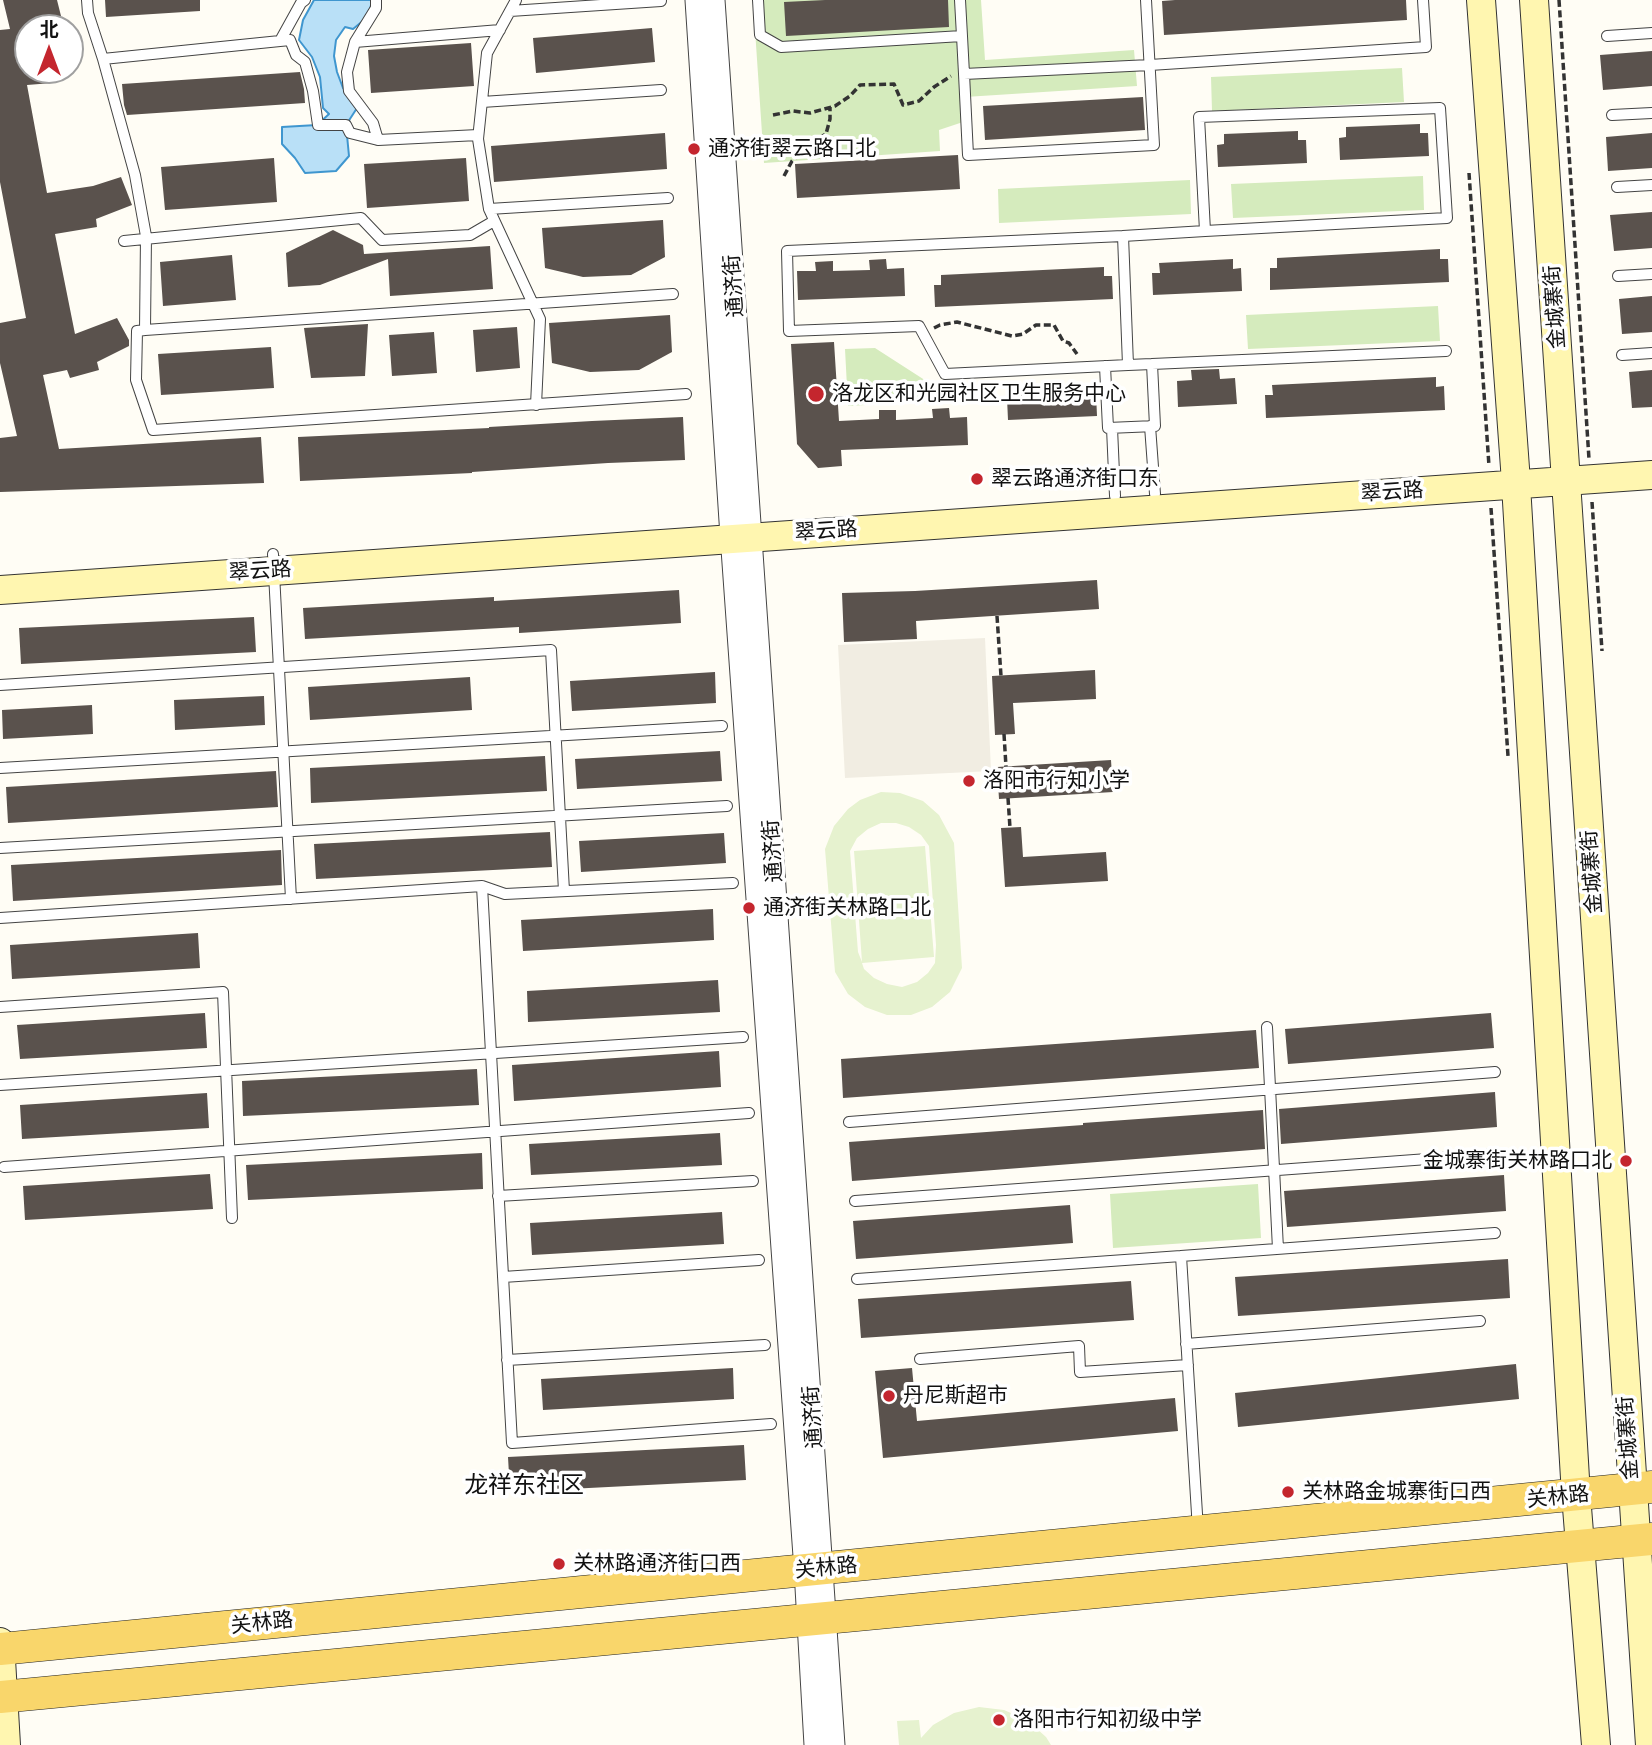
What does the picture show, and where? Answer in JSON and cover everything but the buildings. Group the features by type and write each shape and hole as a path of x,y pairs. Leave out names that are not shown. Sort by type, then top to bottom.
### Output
{"main road":[{"path":"1481,0 1516,476 1576,1495 1595,1745"},
{"name":"金城寨街","path":"1534,0 1566,472 1642,1488 1650,1745"},
{"name":"翠云路","path":"0,590 273,562 1516,476 1652,460"},
{"name":"翠云路","path":"1566,472 1652,475"},
{"name":"翠云路","path":"741,529 1115,496 1516,476"},
{"name":"翠云路","path":"0,571 273,562"},
{"name":"关林路","path":"0,1649 1642,1488"},
{"path":"2,1696 1644,1540"},
{"path":"0,1642 6,1745"}],"street":[{"name":"通济街","path":"696,0 741,529 817,1619 834,1745"},
{"name":"通济街","path":"714,0 741,529"},
{"name":"通济街","path":"815,1745 817,1619"}],"lane":[{"path":"88,0 88,13 135,175 146,240 145,330"},
{"path":"280,41 305,0"},
{"path":"376,0 376,8 355,42 348,72 349,91 373,123 378,140"},
{"path":"516,0 487,53 478,135 489,209 540,319 536,405"},
{"path":"758,0 760,35 781,47 962,36"},
{"path":"960,0 968,155 1154,145 1146,0"},
{"path":"964,74 1426,47 1423,0"},
{"path":"510,12 661,1"},
{"path":"355,42 500,30"},
{"path":"1607,36 1652,33"},
{"path":"103,60 290,40 296,55 305,62 318,125 346,125 350,134 378,140 478,135"},
{"path":"482,102 661,90"},
{"path":"1205,231 1199,117 1440,108 1447,218 1123,236 787,251 789,331 919,326 946,373 1446,351"},
{"path":"1612,115 1652,113"},
{"path":"1617,187 1652,185"},
{"path":"489,209 668,198"},
{"path":"124,241 362,218 382,240 470,235 494,221"},
{"path":"1123,236 1128,365"},
{"path":"1618,276 1652,274"},
{"path":"673,294 137,331 136,380 153,430 685,394"},
{"path":"1622,355 1652,353"},
{"path":"1105,366 1108,428 1112,428 1155,426 1152,364"},
{"path":"1150,426 1155,494"},
{"path":"1112,428 1115,496"},
{"path":"273,562 291,899"},
{"path":"0,685 551,650 564,891"},
{"path":"0,768 722,726"},
{"path":"0,848 727,806"},
{"path":"0,918 482,886 505,894 733,883"},
{"path":"482,886 512,1443 771,1424"},
{"path":"0,1007 223,992 232,1218"},
{"path":"1267,1027 1278,1249"},
{"path":"0,1085 743,1037"},
{"path":"849,1122 1494,1072"},
{"path":"4,1167 749,1113"},
{"path":"855,1201 1496,1154"},
{"path":"498,1196 753,1181"},
{"path":"857,1279 1494,1233"},
{"path":"1181,1256 1198,1532"},
{"path":"503,1277 759,1260"},
{"path":"1186,1344 1480,1321"},
{"path":"507,1360 765,1345"},
{"path":"920,1359 1079,1346 1080,1372 1188,1365"}],"path":[{"path":"773,115 793,111 810,113 830,107 850,96 860,85 894,84 903,105 919,101 950,76 964,74"},
{"path":"784,176 792,161 811,143 826,134 830,107"},
{"path":"924,335 940,325 957,322 1012,336 1023,334 1036,325 1054,325 1063,341 1069,343 1087,367"},
{"path":"998,616 1001,676"},
{"path":"1004,734 1006,767"},
{"path":"1008,799 1010,828"}],"green space":[{"path":"753,0 981,0 985,60 1134,50 1137,86 965,97 966,121 939,130 940,151 764,163"},
{"path":"1402,68 1404,102 1212,111 1211,77"},
{"path":"1423,176 1424,210 1233,218 1231,184"},
{"path":"1190,180 1191,214 999,223 998,189"},
{"path":"1438,306 1440,341 1248,349 1246,315"},
{"path":"875,348 934,386 935,401 848,406 845,349"},
{"path":"881,792 900,793 923,801 939,815 954,843 962,968 950,992 932,1007 911,1015 887,1015 865,1007 848,994 835,972 825,849 834,826 848,809 860,800","holes":["881,823 896,823 921,835 929,846 936,945 935,963 928,973 917,982 902,987 874,978 864,969 862,963 934,957 925,846 854,851 862,962 858,952 850,851 857,838 868,829"]},
{"path":"1258,1184 1261,1238 1113,1248 1110,1194"},
{"path":"979,1707 1004,1710 1027,1720 1051,1745 899,1745 897,1721 919,1720 921,1738 933,1725 954,1713"}],"shaded area":[{"path":"985,638 991,771 845,778 838,645"}],"water":[{"path":"314,0 372,0 364,20 353,29 345,27 336,40 334,56 337,72 343,88 359,105 346,125 349,156 336,171 305,173 282,144 282,127 317,125 329,114 323,108 320,77 312,57 299,40 303,20"}],"place":[{"name":"通济街翠云路口北","path":"694,149"},
{"name":"洛龙区和光园社区卫生服务中心","path":"816,394"},
{"name":"翠云路通济街口东","path":"977,479"},
{"name":"洛阳市行知小学","path":"969,781"},
{"name":"通济街关林路口北","path":"749,908"},
{"name":"金城寨街关林路口北","path":"1626,1161"},
{"name":"丹尼斯超市","path":"889,1396"},
{"name":"关林路金城寨街口西","path":"1288,1492"},
{"name":"关林路通济街口西","path":"559,1564"},
{"name":"洛阳市行知初级中学","path":"999,1720"}],"district":[{"name":"龙祥东社区","path":"524,1486"}]}
